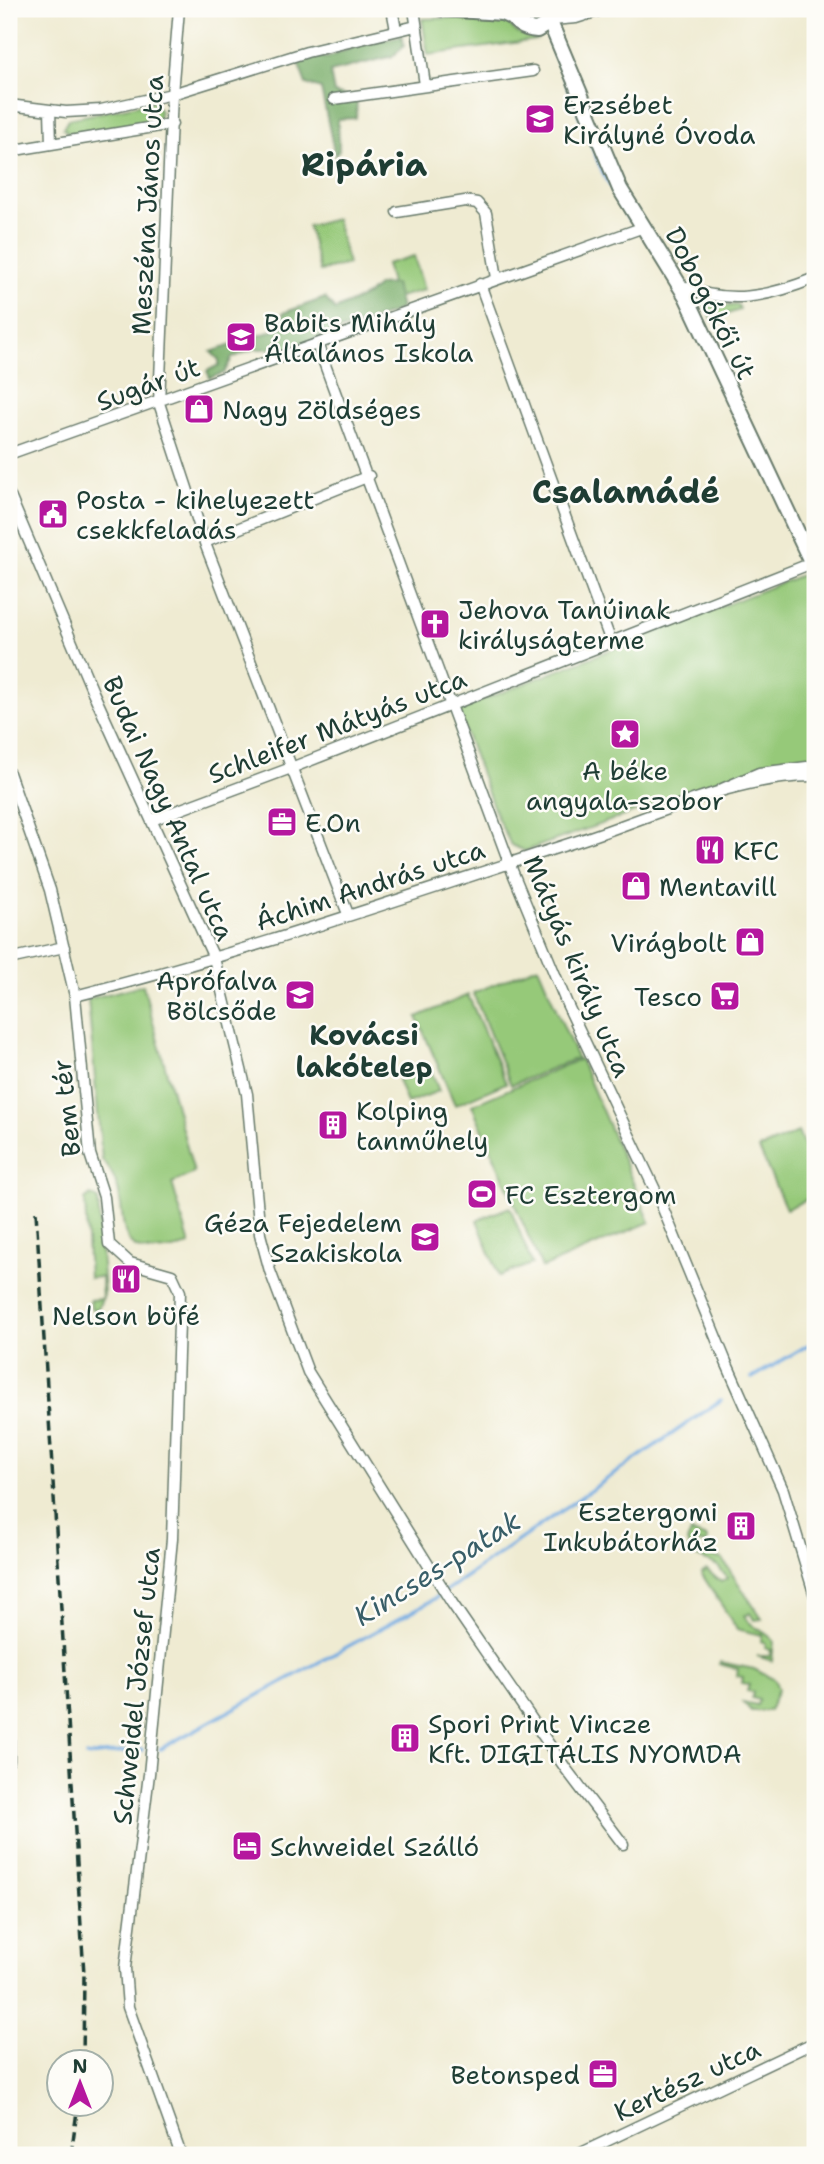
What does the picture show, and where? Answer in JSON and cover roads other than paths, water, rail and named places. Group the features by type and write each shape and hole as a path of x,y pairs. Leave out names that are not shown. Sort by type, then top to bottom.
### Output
{"main road":[{"path":"442,9 510,13 530,30 550,19"},
{"name":"Dobogókői út","path":"550,19 564,59 620,189 679,285 814,567"}],"street":[{"name":"Meszéna János utca","path":"159,402 172,94 179,9"},
{"path":"392,9 396,30"},
{"path":"414,9 425,85"},
{"path":"550,19 571,19 604,9"},
{"path":"9,104 50,110 101,110 172,94 307,52 416,26"},
{"path":"334,99 533,71"},
{"path":"50,110 51,144"},
{"path":"9,151 172,124"},
{"path":"397,212 465,201 477,203 486,214 497,278"},
{"name":"Sugár út","path":"9,454 318,346 644,226"},
{"path":"679,285 707,296 732,298 768,294 815,278"},
{"path":"481,284 611,642"},
{"name":"Mátyás király utca","path":"318,346 369,476 509,862 568,1004 657,1194 726,1362 783,1490 815,1596"},
{"path":"159,402 205,542 348,914"},
{"path":"205,542 369,476"},
{"name":"Budai Nagy Antal utca","path":"9,494 214,958 247,1094 260,1234 277,1291 308,1372 452,1602 566,1769 623,1844"},
{"name":"Schleifer Mátyás utca","path":"152,820 611,642 814,567"},
{"name":"Áchim András utca","path":"716,793 759,774 815,766"},
{"name":"Bem tér","path":"9,773 38,850 75,996 90,1154 104,1198 108,1241 116,1253"},
{"name":"Áchim András utca","path":"75,996 214,958 716,793 785,777 815,776"},
{"path":"9,959 64,947"},
{"name":"Schweidel József utca","path":"116,1253 130,1262 172,1275 180,1292 172,1539 149,1774 125,1968 125,1992 132,2020 181,2155"},
{"path":"9,1716 9,1761"},
{"name":"Kertész utca","path":"577,2155 815,2042"}],"waterway":[{"path":"549,40 603,173 629,220"},
{"name":"Kincses-patak","path":"752,1378 815,1341"},
{"name":"Kincses-patak","path":"160,1749 431,1601 721,1400"},
{"name":"Kincses-patak","path":"86,1756 142,1750"}],"railway":[{"path":"36,1212 84,1974 83,2048"},
{"path":"71,2155 76,2118"}],"place":[{"name":"Erzsébet Királyné Óvoda","path":"540,119"},
{"name":"Babits Mihály Általános Iskola","path":"241,337"},
{"name":"Nagy Zöldséges","path":"199,409"},
{"name":"Posta - kihelyezett csekkfeladás","path":"53,514"},
{"name":"Jehova Tanúinak királyságterme","path":"435,624"},
{"name":"A béke angyala-szobor","path":"625,734"},
{"name":"E.On","path":"282,822"},
{"name":"KFC","path":"710,850"},
{"name":"Mentavill","path":"636,886"},
{"name":"Virágbolt","path":"750,942"},
{"name":"Aprófalva Bölcsőde","path":"300,995"},
{"name":"Tesco","path":"725,996"},
{"name":"Kolping tanműhely","path":"333,1125"},
{"name":"FC Esztergom","path":"482,1194"},
{"name":"Géza Fejedelem Szakiskola","path":"425,1237"},
{"name":"Nelson büfé","path":"126,1279"},
{"name":"Esztergomi Inkubátorház","path":"741,1526"},
{"name":"Spori Print Vincze Kft. DIGITÁLIS NYOMDA","path":"405,1738"},
{"name":"Schweidel Szálló","path":"247,1846"},
{"name":"Betonsped","path":"603,2074"}],"district":[{"name":"Ripária","path":"364,164"},
{"name":"Csalamádé","path":"626,491"},
{"name":"Kovácsi lakótelep","path":"364,1051"}]}
